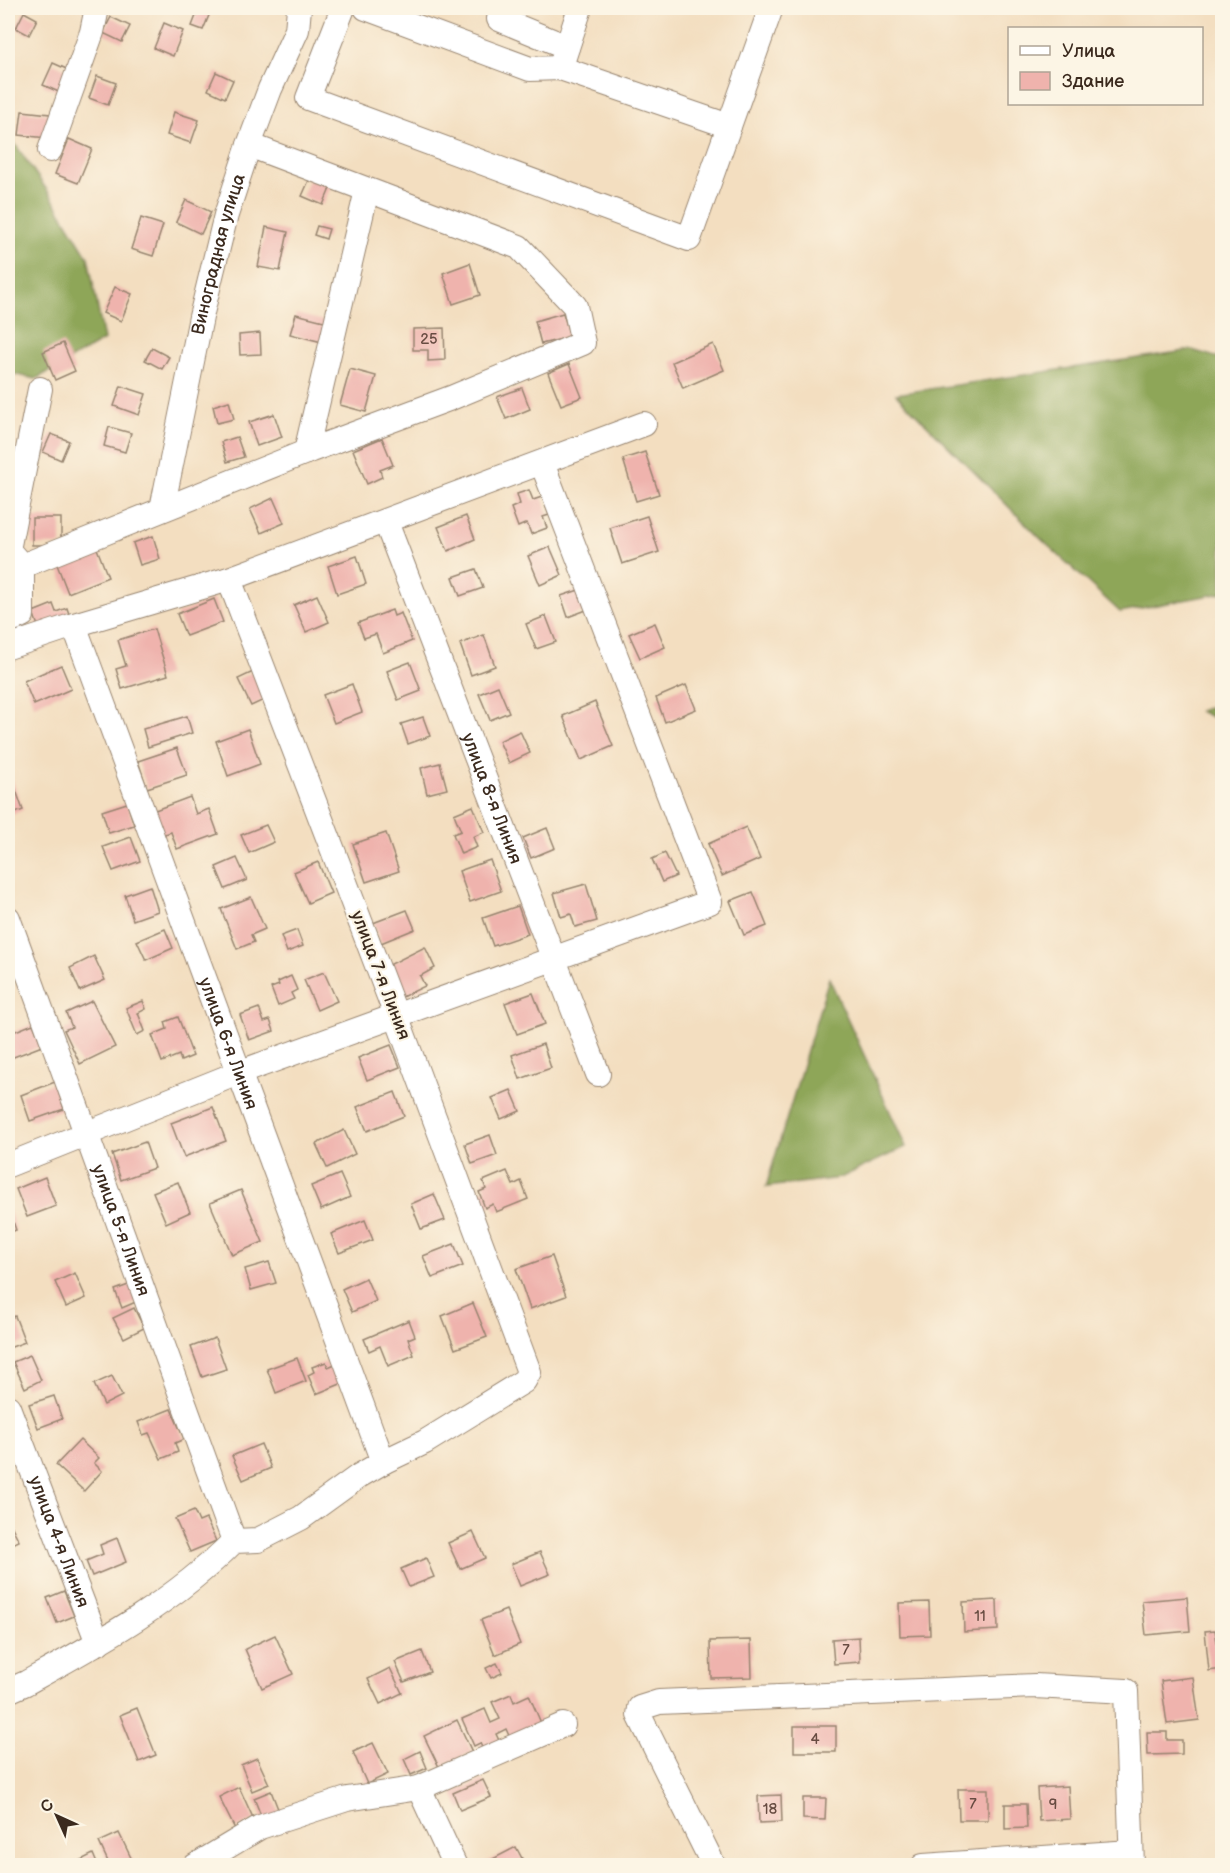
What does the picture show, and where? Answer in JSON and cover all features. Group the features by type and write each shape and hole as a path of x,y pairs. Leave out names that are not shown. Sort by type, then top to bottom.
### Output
{"street":[{"path":"50,150 92,32 97,8"},
{"name":"Виноградная улица","path":"162,509 201,317 226,215 270,89 297,30 299,8"},
{"path":"343,8 308,98 689,238 771,8"},
{"path":"366,8 530,69 563,57"},
{"path":"503,8 499,19 563,57 729,126"},
{"path":"563,57 580,8"},
{"path":"22,566 306,452 452,398 583,343 575,306 519,247 249,145"},
{"path":"306,452 368,190"},
{"path":"8,621 22,615 22,566 8,550 40,389"},
{"path":"8,647 229,579 644,424"},
{"path":"8,1165 238,1073 710,902 542,463"},
{"name":"улица 8-я Линия","path":"386,522 598,1074"},
{"name":"улица 7-я Линия","path":"229,579 396,1015 529,1372 524,1381 425,1442 383,1462"},
{"name":"улица 6-я Линия","path":"74,625 383,1462"},
{"name":"улица 5-я Линия","path":"8,918 234,1541"},
{"name":"улица 4-я Линия","path":"8,1407 98,1643"},
{"path":"8,1691 140,1618 189,1583 234,1541 258,1540 301,1518 383,1462"},
{"path":"714,1866 639,1715 640,1708 659,1702 1035,1686 1126,1691 1132,1859 923,1866"},
{"path":"195,1866 260,1827 347,1799 419,1788 563,1725"},
{"path":"419,1788 455,1866"}],"green space":[{"path":"8,134 51,196 88,257 104,340 36,379 8,373"},
{"path":"1192,350 1222,359 1222,593 1120,612 1041,539 896,394"},
{"path":"1222,702 1222,722 1199,711"},
{"path":"829,978 906,1147 840,1178 766,1187"}],"building":[{"path":"199,8 212,8 203,30 192,26"},
{"path":"24,12 37,19 29,35 16,28"},
{"path":"111,17 130,26 122,42 103,33"},
{"path":"164,23 183,31 173,56 154,48"},
{"path":"53,63 71,71 61,93 43,85"},
{"path":"216,72 233,80 225,98 208,90"},
{"path":"97,76 116,83 108,105 89,98"},
{"path":"22,111 50,114 47,138 19,135"},
{"path":"174,112 199,120 191,143 167,135"},
{"path":"69,139 92,149 78,183 55,174"},
{"path":"311,176 332,184 323,205 302,196"},
{"path":"186,200 211,212 201,234 176,222"},
{"path":"141,218 163,225 153,256 131,249"},
{"path":"317,226 329,229 326,239 314,235"},
{"path":"266,227 288,232 280,271 258,267"},
{"path":"470,263 480,295 453,304 443,273"},
{"path":"115,287 132,294 121,321 103,313"},
{"path":"563,313 570,337 541,344 535,321"},
{"path":"296,314 332,323 326,343 290,334"},
{"path":"444,328 445,360 428,361 428,350 413,350 413,329"},
{"path":"260,333 261,354 240,355 239,335"},
{"path":"63,343 75,371 55,380 43,352"},
{"path":"713,344 724,370 683,388 672,362"},
{"path":"152,348 169,357 162,369 145,360"},
{"path":"569,364 582,397 561,405 548,373"},
{"path":"350,369 376,376 366,412 340,405"},
{"path":"121,386 146,394 139,415 114,406"},
{"path":"522,388 530,409 506,419 497,397"},
{"path":"229,401 234,419 217,423 213,406"},
{"path":"274,414 282,437 257,446 249,422"},
{"path":"109,427 131,433 125,452 104,446"},
{"path":"51,434 69,441 61,460 43,452"},
{"path":"237,437 244,457 227,462 221,442"},
{"path":"382,438 393,465 380,470 382,477 367,484 353,450"},
{"path":"8,451 20,455 9,486 8,485"},
{"path":"645,452 659,494 636,501 623,459"},
{"path":"529,490 533,500 542,497 549,515 543,517 547,528 531,534 527,523 518,527 511,508 520,504 517,494"},
{"path":"273,498 284,523 261,533 250,509"},
{"path":"466,516 475,539 448,551 438,527"},
{"path":"647,516 659,552 622,564 610,528"},
{"path":"32,518 61,518 61,545 32,545"},
{"path":"153,536 160,559 140,565 133,543"},
{"path":"96,546 108,577 68,593 56,562"},
{"path":"550,547 562,575 540,585 528,556"},
{"path":"357,556 366,584 337,594 328,566"},
{"path":"476,569 483,588 460,596 453,577"},
{"path":"582,589 589,609 568,617 561,596"},
{"path":"317,595 329,622 306,632 294,605"},
{"path":"214,599 223,622 186,636 177,614"},
{"path":"53,604 56,612 67,608 70,617 39,629 33,612"},
{"path":"392,610 394,616 401,613 412,641 383,653 376,634 364,638 358,623"},
{"path":"546,616 556,642 536,649 526,624"},
{"path":"655,623 665,647 640,658 629,634"},
{"path":"154,629 168,675 122,689 116,669 126,666 118,640"},
{"path":"484,635 495,666 471,675 460,644"},
{"path":"410,662 421,691 398,700 387,671"},
{"path":"61,665 71,689 34,705 24,681"},
{"path":"253,672 266,699 251,706 238,679"},
{"path":"352,684 362,712 334,723 323,695"},
{"path":"686,685 696,709 665,722 656,698"},
{"path":"498,686 509,712 490,720 479,694"},
{"path":"595,702 613,746 581,760 563,716"},
{"path":"187,716 192,733 148,747 143,729"},
{"path":"423,717 430,736 408,744 401,724"},
{"path":"248,729 260,764 228,776 216,741"},
{"path":"520,731 530,753 509,763 499,741"},
{"path":"177,748 187,775 147,788 138,761"},
{"path":"440,763 447,789 427,794 421,768"},
{"path":"8,768 23,810 8,816"},
{"path":"190,797 196,814 209,809 218,834 177,849 171,832 159,836 150,812"},
{"path":"127,803 134,825 109,833 102,811"},
{"path":"473,806 484,832 473,837 477,847 461,854 453,834 461,831 454,814"},
{"path":"266,825 274,842 249,853 241,835"},
{"path":"746,827 760,859 722,876 708,844"},
{"path":"547,828 555,848 531,858 523,838"},
{"path":"386,833 399,871 366,882 353,844"},
{"path":"131,837 140,861 113,871 103,847"},
{"path":"665,853 676,876 662,882 652,859"},
{"path":"237,858 247,880 225,889 216,867"},
{"path":"490,860 501,891 470,902 459,871"},
{"path":"318,862 331,893 308,903 294,872"},
{"path":"586,884 597,921 575,927 571,914 561,917 554,893"},
{"path":"150,886 158,911 133,920 125,895"},
{"path":"753,892 767,926 744,935 730,901"},
{"path":"251,897 265,929 251,935 254,942 237,949 221,909"},
{"path":"518,906 528,934 493,946 483,918"},
{"path":"407,910 415,929 381,943 373,923"},
{"path":"165,929 173,948 146,960 137,941"},
{"path":"297,930 303,946 287,952 281,936"},
{"path":"425,947 435,968 420,976 425,986 402,997 387,966"},
{"path":"94,956 105,980 80,991 70,968"},
{"path":"324,972 337,1001 317,1010 304,980"},
{"path":"291,976 297,990 291,993 294,999 278,1006 271,988"},
{"path":"533,993 545,1024 517,1034 505,1003"},
{"path":"92,1001 115,1047 80,1064 64,1030 72,1027 66,1013"},
{"path":"143,1001 146,1009 138,1013 145,1031 137,1035 126,1008"},
{"path":"259,1008 264,1022 270,1020 274,1031 249,1040 240,1015"},
{"path":"178,1017 193,1056 181,1061 179,1055 162,1062 152,1035 167,1029 165,1022"},
{"path":"33,1024 42,1046 11,1058 8,1057 8,1034"},
{"path":"543,1044 551,1068 520,1079 512,1055"},
{"path":"391,1045 400,1067 367,1080 358,1058"},
{"path":"55,1082 64,1109 30,1121 21,1095"},
{"path":"511,1090 520,1111 501,1119 492,1098"},
{"path":"395,1092 404,1116 367,1131 357,1107"},
{"path":"213,1107 226,1141 184,1157 171,1123"},
{"path":"344,1130 355,1154 327,1168 316,1144"},
{"path":"490,1135 497,1155 472,1164 465,1144"},
{"path":"145,1142 154,1168 121,1180 112,1154"},
{"path":"507,1171 513,1185 521,1181 528,1199 496,1212 493,1204 485,1208 479,1192 486,1189 483,1181"},
{"path":"340,1174 350,1197 321,1210 311,1186"},
{"path":"45,1177 56,1206 27,1217 16,1189"},
{"path":"178,1182 190,1212 166,1223 153,1192"},
{"path":"241,1190 263,1242 232,1255 210,1203"},
{"path":"434,1194 445,1220 421,1229 411,1204"},
{"path":"8,1207 16,1230 8,1233"},
{"path":"365,1220 373,1240 339,1253 331,1234"},
{"path":"454,1244 463,1266 432,1278 423,1256"},
{"path":"552,1256 566,1296 530,1309 516,1269"},
{"path":"269,1262 276,1283 251,1290 245,1269"},
{"path":"75,1273 86,1298 66,1307 55,1282"},
{"path":"366,1278 376,1301 352,1312 342,1289"},
{"path":"131,1284 138,1301 122,1308 115,1290"},
{"path":"473,1303 487,1337 455,1349 442,1316"},
{"path":"134,1308 144,1328 124,1338 113,1318"},
{"path":"15,1316 25,1342 9,1348 8,1319"},
{"path":"409,1320 415,1336 408,1339 414,1355 388,1366 380,1346 369,1351 364,1339"},
{"path":"215,1338 226,1369 202,1377 191,1347"},
{"path":"30,1355 41,1380 25,1388 13,1362"},
{"path":"297,1358 306,1381 276,1393 267,1369"},
{"path":"326,1362 328,1367 335,1364 343,1383 316,1394 308,1375 314,1372 312,1367"},
{"path":"112,1376 122,1396 104,1405 94,1384"},
{"path":"54,1396 62,1419 38,1428 29,1404"},
{"path":"171,1409 184,1439 175,1443 178,1452 161,1459 149,1433 143,1435 138,1422"},
{"path":"80,1440 99,1458 94,1463 102,1471 84,1491 56,1465"},
{"path":"261,1444 271,1468 243,1480 232,1456"},
{"path":"194,1511 199,1522 206,1519 216,1541 190,1552 175,1519"},
{"path":"11,1525 19,1541 8,1546 8,1527"},
{"path":"473,1532 485,1558 460,1569 448,1543"},
{"path":"117,1538 126,1562 92,1576 86,1561 103,1554 100,1545"},
{"path":"540,1552 550,1574 520,1586 511,1564"},
{"path":"426,1558 434,1577 409,1587 401,1569"},
{"path":"64,1591 74,1616 57,1623 47,1598"},
{"path":"1187,1597 1190,1631 1146,1635 1142,1601"},
{"path":"997,1600 998,1630 964,1632 963,1602"},
{"path":"929,1602 930,1635 900,1636 899,1603"},
{"path":"1222,1602 1222,1618 1219,1618 1218,1603"},
{"path":"506,1610 520,1644 495,1655 481,1620"},
{"path":"1215,1630 1217,1642 1222,1642 1222,1669 1209,1671 1205,1631"},
{"path":"275,1635 293,1674 262,1688 245,1649"},
{"path":"859,1637 860,1662 834,1664 832,1639"},
{"path":"751,1640 752,1677 711,1678 710,1641"},
{"path":"422,1651 430,1672 404,1682 395,1662"},
{"path":"497,1663 502,1673 491,1678 486,1668"},
{"path":"390,1668 402,1693 380,1704 368,1679"},
{"path":"1193,1677 1199,1720 1167,1724 1161,1681"},
{"path":"511,1694 514,1702 529,1695 541,1723 514,1747 506,1729 496,1734 503,1749 486,1757 480,1743 474,1746 462,1719 485,1709 491,1723 500,1719 492,1702"},
{"path":"137,1708 156,1755 139,1762 120,1715"},
{"path":"457,1720 472,1752 439,1767 424,1736"},
{"path":"794,1726 836,1726 836,1752 794,1752"},
{"path":"1147,1732 1167,1732 1167,1740 1182,1740 1182,1754 1148,1755"},
{"path":"373,1743 388,1774 367,1784 353,1752"},
{"path":"420,1751 427,1768 411,1775 404,1759"},
{"path":"257,1758 269,1784 252,1791 241,1765"},
{"path":"483,1780 491,1797 460,1810 453,1793"},
{"path":"1068,1786 1070,1819 1039,1821 1037,1788"},
{"path":"239,1787 254,1820 235,1829 219,1797"},
{"path":"958,1789 988,1789 988,1820 959,1820"},
{"path":"271,1791 280,1814 263,1821 254,1798"},
{"path":"781,1795 782,1822 759,1823 758,1796"},
{"path":"803,1798 826,1798 825,1820 803,1819"},
{"path":"1005,1804 1026,1804 1027,1828 1005,1829"},
{"path":"119,1833 135,1866 110,1866 99,1842"},
{"path":"516,1847 526,1866 484,1866 483,1864"},
{"path":"93,1854 98,1866 69,1866"}]}
